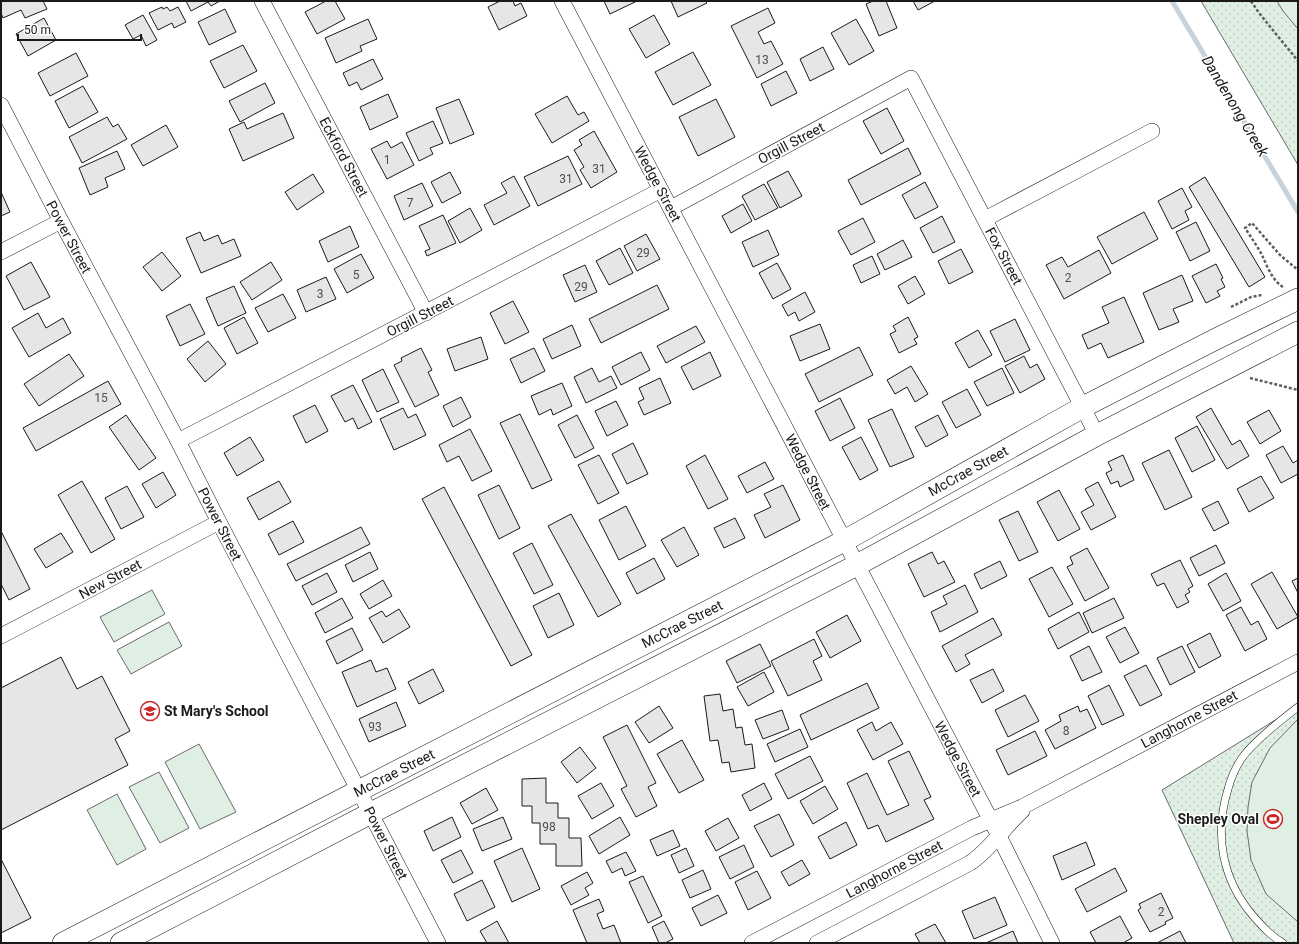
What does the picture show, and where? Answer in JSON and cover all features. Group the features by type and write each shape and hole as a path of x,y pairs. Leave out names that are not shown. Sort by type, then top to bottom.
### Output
{"main road":[{"name":"McCrae Street","path":"63,943 844,540 1083,407 1216,338 1293,293"},
{"name":"McCrae Street","path":"122,943 371,813 857,565 1097,434 1298,332"}],"street":[{"name":"Eckford Street","path":"262,1 426,313"},
{"name":"Wedge Street","path":"562,1 999,836 1052,943"},
{"name":"Orgill Street","path":"670,208 911,78"},
{"name":"Fox Street","path":"911,78 1097,434"},
{"name":"Power Street","path":"1,105 178,441 438,943"},
{"path":"985,219 1152,130"},
{"name":"Orgill Street","path":"178,441 661,190"},
{"path":"1,252 61,221"},
{"name":"New Street","path":"1,636 219,522"},
{"name":"Langhorne Street","path":"752,943 972,828 991,821 1038,799 1298,662"},
{"name":"Langhorne Street","path":"817,943 970,863 984,854 1017,815 1038,799"}],"lane":[{"path":"1283,943 1274,938 1259,923 1245,907 1235,890 1227,871 1221,832 1226,797 1232,775 1242,758 1277,723 1298,707"}],"path":[{"path":"1251,1 1298,61"},
{"path":"1293,293 1276,280 1245,228 1252,223 1280,255 1298,270"},
{"path":"1247,377 1298,390"}],"green space":[{"path":"1201,1 1298,1 1298,165"},
{"path":"1277,1 1298,1 1298,29 1283,11"},
{"path":"152,590 165,614 114,642 100,617"},
{"path":"169,622 182,646 131,674 117,650"},
{"path":"1298,706 1298,943 1234,943 1162,790"},
{"name":"Shepley Oval","path":"1298,719 1298,922 1266,894 1251,860 1247,831 1248,807 1252,782 1270,748"},
{"path":"199,744 236,812 200,829 165,762"},
{"path":"159,772 189,828 160,843 129,787"},
{"path":"117,794 146,849 117,865 87,810"}],"building":[{"path":"1,1 43,1 47,9 25,18 21,10 3,18 1,13"},
{"path":"186,1 220,1 211,6 208,2 191,11"},
{"path":"326,1 335,1 345,19 317,34 305,12"},
{"path":"500,1 513,1 515,6 521,3 527,16 499,30 488,7"},
{"path":"604,1 637,1 610,14"},
{"path":"671,1 705,1 707,3 678,17"},
{"path":"873,1 886,1 897,28 879,36 866,4"},
{"path":"913,1 935,1 918,10"},
{"path":"162,7 163,9 167,7 170,11 178,7 186,22 174,28 172,23 158,30 149,13"},
{"path":"768,8 775,23 758,32 764,44 771,41 783,64 757,78 731,26"},
{"path":"225,9 236,32 209,45 198,22"},
{"path":"143,15 157,40 146,46 141,35 133,39 125,25"},
{"path":"654,15 670,44 646,58 629,29"},
{"path":"44,18 56,40 28,56 16,34"},
{"path":"368,19 377,39 360,46 362,51 336,63 325,38"},
{"path":"856,19 874,51 849,65 831,33"},
{"path":"243,45 257,71 224,88 210,61"},
{"path":"823,47 834,69 810,81 800,59"},
{"path":"693,52 711,85 673,105 655,72"},
{"path":"76,53 88,76 50,96 38,73"},
{"path":"373,59 383,79 361,90 357,82 349,86 343,73"},
{"path":"786,71 797,93 771,106 761,84"},
{"path":"265,83 275,103 240,122 229,101"},
{"path":"83,86 98,112 69,128 55,101"},
{"path":"388,94 398,117 370,130 360,107"},
{"path":"567,96 578,115 584,112 589,121 552,143 535,114"},
{"path":"459,99 474,134 450,144 436,108"},
{"path":"716,99 735,137 698,156 679,117"},
{"path":"887,108 904,141 881,154 863,121"},
{"path":"283,113 294,138 243,161 229,129 244,122 247,129"},
{"path":"107,117 113,127 118,124 127,139 82,163 69,137"},
{"path":"433,121 443,143 430,148 433,154 419,161 406,133"},
{"path":"166,125 178,147 143,166 131,145"},
{"path":"594,131 617,172 591,188 580,170 584,167 574,150 582,145 579,140"},
{"path":"387,141 391,148 402,142 414,165 387,179 371,149"},
{"path":"908,148 921,174 861,205 848,180"},
{"path":"117,151 125,169 105,178 108,187 90,195 79,168"},
{"path":"568,156 582,184 538,206 524,177"},
{"path":"788,171 802,196 780,208 767,182"},
{"path":"450,172 461,193 442,203 431,182"},
{"path":"313,174 324,192 297,210 285,192"},
{"path":"514,176 530,206 494,225 484,205 507,193 501,183"},
{"path":"1205,177 1265,277 1249,287 1189,187"},
{"path":"925,182 938,207 915,219 902,195"},
{"path":"422,183 433,206 404,220 394,196"},
{"path":"764,184 778,208 755,220 742,196"},
{"path":"1182,188 1192,207 1185,211 1189,220 1172,229 1158,201"},
{"path":"1,192 10,212 1,216"},
{"path":"743,204 752,221 731,233 722,216"},
{"path":"470,208 482,230 460,243 448,221"},
{"path":"1144,212 1158,239 1112,264 1097,237"},
{"path":"443,215 456,243 427,256 425,251 430,249 419,226"},
{"path":"942,216 955,242 933,253 920,228"},
{"path":"863,218 875,242 851,255 838,231"},
{"path":"1196,222 1210,251 1190,261 1176,232"},
{"path":"350,226 359,247 328,262 319,241"},
{"path":"768,230 779,255 753,267 742,242"},
{"path":"200,232 204,241 218,235 222,244 234,239 241,256 201,273 186,238"},
{"path":"646,234 660,259 637,271 624,246"},
{"path":"903,240 912,257 885,270 877,254"},
{"path":"620,248 633,273 609,285 596,261"},
{"path":"961,249 973,272 949,284 938,261"},
{"path":"1099,250 1111,273 1064,299 1046,265 1062,257 1068,267"},
{"path":"162,252 181,276 162,291 143,267"},
{"path":"361,254 374,278 347,293 334,269"},
{"path":"872,256 880,274 861,283 853,265"},
{"path":"31,262 50,297 24,310 6,276"},
{"path":"271,262 282,280 252,300 240,282"},
{"path":"777,263 791,289 773,299 759,273"},
{"path":"1216,264 1223,278 1221,279 1225,287 1217,291 1220,296 1206,303 1192,276"},
{"path":"585,265 597,292 575,302 563,275"},
{"path":"1182,275 1193,301 1173,309 1179,322 1159,330 1143,293"},
{"path":"915,276 925,294 908,304 898,286"},
{"path":"326,277 336,299 306,312 297,290"},
{"path":"657,285 669,309 601,343 589,319"},
{"path":"234,286 246,313 218,326 206,298"},
{"path":"805,292 815,312 799,321 795,312 788,316 782,305"},
{"path":"283,294 296,318 268,332 255,308"},
{"path":"1124,297 1144,342 1108,358 1101,343 1088,349 1082,335 1109,323 1102,307"},
{"path":"513,301 529,332 505,344 490,313"},
{"path":"190,304 205,334 180,346 166,316"},
{"path":"38,313 46,328 63,318 71,333 29,357 12,328"},
{"path":"244,317 258,343 237,354 224,328"},
{"path":"908,317 918,337 914,339 917,344 899,353 890,334 896,331 893,326"},
{"path":"1015,319 1030,350 1005,362 990,331"},
{"path":"820,324 830,349 800,361 790,336"},
{"path":"572,325 581,346 552,359 543,339"},
{"path":"696,326 705,342 666,363 657,346"},
{"path":"978,330 992,355 969,368 955,343"},
{"path":"481,337 488,359 455,371 447,349"},
{"path":"208,341 226,364 205,382 187,359"},
{"path":"859,347 873,375 819,402 805,374"},
{"path":"421,348 432,370 428,372 439,395 415,407 394,365 402,361 401,358"},
{"path":"534,348 545,371 521,383 510,359"},
{"path":"641,352 650,370 621,385 612,367"},
{"path":"710,352 721,376 693,390 681,367"},
{"path":"69,354 84,376 39,406 24,384"},
{"path":"1024,356 1030,368 1037,364 1045,379 1020,393 1005,366"},
{"path":"911,366 928,394 915,402 907,387 895,394 887,380"},
{"path":"592,368 599,382 611,376 617,388 586,403 574,377"},
{"path":"1002,368 1014,393 987,406 974,382"},
{"path":"383,369 399,402 377,412 362,380"},
{"path":"660,378 671,403 644,415 638,402 644,399 639,388"},
{"path":"108,381 121,404 36,451 23,428"},
{"path":"562,383 572,406 553,415 551,409 539,415 531,396"},
{"path":"353,385 372,422 358,429 353,418 345,422 331,396"},
{"path":"967,389 981,415 956,428 942,402"},
{"path":"461,397 471,417 453,427 443,406"},
{"path":"840,398 855,428 830,441 815,411"},
{"path":"616,401 628,425 607,436 595,411"},
{"path":"315,405 328,431 306,443 293,416"},
{"path":"403,408 408,418 416,414 426,435 394,450 380,419"},
{"path":"1211,408 1232,445 1240,440 1249,456 1227,469 1196,417"},
{"path":"892,409 914,457 890,467 868,420"},
{"path":"1269,410 1281,431 1260,444 1247,422"},
{"path":"520,414 552,480 532,489 500,423"},
{"path":"126,415 156,458 139,470 109,427"},
{"path":"577,415 594,448 575,458 558,425"},
{"path":"938,415 948,435 926,447 915,427"},
{"path":"1197,426 1215,460 1192,472 1175,438"},
{"path":"470,429 492,471 472,481 459,456 447,462 439,445"},
{"path":"250,437 264,460 237,476 224,453"},
{"path":"861,437 878,470 860,480 842,447"},
{"path":"633,443 648,474 627,484 612,454"},
{"path":"1283,446 1293,463 1298,460 1298,474 1281,483 1266,455"},
{"path":"1169,450 1192,497 1165,510 1142,463"},
{"path":"599,455 619,493 598,504 578,465"},
{"path":"705,455 728,499 708,509 686,466"},
{"path":"1123,455 1134,480 1120,487 1118,481 1111,484 1106,473 1112,470 1108,462"},
{"path":"765,462 774,479 747,493 738,476"},
{"path":"163,472 176,495 156,508 142,484"},
{"path":"1261,476 1274,498 1249,512 1237,489"},
{"path":"82,481 115,539 91,553 58,495"},
{"path":"279,481 291,502 259,520 247,498"},
{"path":"1098,482 1116,517 1091,530 1081,512 1094,505 1085,489"},
{"path":"499,485 520,528 499,539 478,495"},
{"path":"783,485 800,520 765,538 754,515 771,507 764,494"},
{"path":"127,486 144,517 121,529 105,498"},
{"path":"444,487 532,655 511,666 422,499"},
{"path":"1059,490 1080,529 1058,541 1037,502"},
{"path":"1218,501 1229,523 1214,531 1202,509"},
{"path":"626,506 646,546 619,560 599,520"},
{"path":"1018,511 1038,552 1019,561 999,520"},
{"path":"571,514 621,604 598,617 548,526"},
{"path":"735,518 745,538 724,548 714,528"},
{"path":"293,521 304,542 279,555 268,534"},
{"path":"361,527 370,544 296,581 287,564"},
{"path":"684,527 699,555 677,567 661,540"},
{"path":"1,531 30,589 9,600 1,584"},
{"path":"61,533 73,552 46,568 34,549"},
{"path":"532,543 553,585 534,594 513,553"},
{"path":"1216,545 1225,563 1199,576 1190,558"},
{"path":"1087,548 1109,588 1085,601 1067,567 1073,564 1070,557"},
{"path":"370,552 378,569 353,582 345,565"},
{"path":"932,552 938,564 944,561 955,582 924,597 908,564"},
{"path":"654,558 665,579 637,594 626,573"},
{"path":"1180,560 1193,586 1188,589 1190,592 1185,595 1189,602 1177,608 1164,583 1157,586 1151,574"},
{"path":"1000,561 1007,576 981,589 974,574"},
{"path":"1052,567 1073,604 1049,617 1029,579"},
{"path":"1272,572 1298,617 1277,629 1251,584"},
{"path":"327,573 337,592 312,605 302,586"},
{"path":"1226,573 1241,601 1223,611 1208,584"},
{"path":"1298,578 1298,593 1292,581"},
{"path":"383,580 392,596 369,609 360,594"},
{"path":"965,585 978,612 940,632 931,612 947,604 943,596"},
{"path":"559,593 574,625 548,638 533,606"},
{"path":"342,598 353,618 325,633 315,613"},
{"path":"1114,598 1124,618 1092,633 1083,613"},
{"path":"1241,607 1251,625 1258,621 1267,639 1245,651 1226,615"},
{"path":"399,609 410,627 383,643 369,618 382,611 386,617"},
{"path":"1079,612 1089,632 1058,649 1048,629"},
{"path":"847,615 861,641 830,658 816,632"},
{"path":"993,618 1002,635 965,655 970,664 956,672 942,646"},
{"path":"1125,627 1139,653 1120,663 1106,637"},
{"path":"352,628 363,650 337,664 326,641"},
{"path":"1210,633 1221,656 1199,668 1187,645"},
{"path":"814,639 822,656 813,661 822,680 788,696 771,661"},
{"path":"760,644 771,666 737,683 726,661"},
{"path":"1089,646 1102,672 1082,681 1070,656"},
{"path":"1182,646 1195,672 1170,685 1157,658"},
{"path":"61,657 77,689 102,676 130,731 115,739 128,765 1,830 1,688"},
{"path":"371,660 376,672 387,668 396,689 357,707 342,672"},
{"path":"1146,665 1162,695 1140,706 1124,676"},
{"path":"433,669 444,691 419,704 408,682"},
{"path":"993,669 1004,691 982,703 970,680"},
{"path":"764,672 774,692 748,706 737,687"},
{"path":"867,683 879,708 811,740 800,715"},
{"path":"1109,685 1124,715 1102,725 1088,696"},
{"path":"720,694 723,711 733,709 736,728 742,727 745,745 752,744 755,768 731,772 729,762 722,763 718,740 710,741 704,696"},
{"path":"1025,695 1039,721 1008,737 995,710"},
{"path":"396,702 406,726 369,742 359,719"},
{"path":"659,706 673,728 649,743 635,722"},
{"path":"1078,706 1080,712 1087,709 1096,728 1055,749 1045,730 1061,721 1059,715"},
{"path":"782,710 789,729 763,739 755,720"},
{"path":"872,722 876,731 891,722 903,744 873,760 857,730"},
{"path":"627,725 656,783 648,787 657,806 636,817 621,789 627,786 603,737"},
{"path":"800,729 808,747 775,762 767,744"},
{"path":"1035,731 1047,756 1008,775 996,750"},
{"path":"682,740 704,780 679,793 657,754"},
{"path":"580,747 596,768 577,783 561,762"},
{"path":"909,751 931,797 924,800 934,819 886,842 878,825 868,829 847,783 867,773 887,815 909,805 888,761"},
{"path":"810,756 823,781 788,799 775,774"},
{"path":"546,778 546,803 558,803 558,818 569,818 569,838 581,838 582,866 556,866 556,844 540,844 540,823 532,823 532,806 522,806 522,779"},
{"path":"601,783 614,806 592,819 578,796"},
{"path":"764,783 772,799 750,811 742,795"},
{"path":"825,786 838,809 813,824 800,801"},
{"path":"486,788 498,810 472,824 460,803"},
{"path":"779,814 794,845 771,857 754,826"},
{"path":"452,817 461,837 433,851 424,831"},
{"path":"503,817 512,839 482,851 473,829"},
{"path":"620,817 630,835 599,854 589,836"},
{"path":"728,818 739,838 716,851 705,831"},
{"path":"846,822 857,845 830,859 818,837"},
{"path":"673,830 680,846 657,856 650,840"},
{"path":"1086,842 1095,865 1062,880 1053,856"},
{"path":"744,845 754,867 730,879 719,857"},
{"path":"522,848 540,889 512,902 494,861"},
{"path":"686,848 694,866 679,873 671,855"},
{"path":"461,850 473,873 453,883 441,860"},
{"path":"626,852 636,871 625,876 622,868 612,873 606,861"},
{"path":"1,859 31,918 1,933"},
{"path":"802,860 810,874 789,886 781,872"},
{"path":"1115,868 1127,891 1087,912 1075,889"},
{"path":"703,870 711,889 690,898 682,880"},
{"path":"757,871 771,898 748,910 735,882"},
{"path":"587,872 593,883 585,888 589,895 571,905 561,886"},
{"path":"643,876 662,916 648,923 629,882"},
{"path":"482,880 495,907 467,921 454,894"},
{"path":"1161,893 1173,918 1165,922 1166,924 1150,932 1138,910 1141,908 1139,904"},
{"path":"718,895 727,913 701,926 692,908"},
{"path":"995,897 1007,925 974,939 962,911"},
{"path":"599,899 604,911 597,914 603,929 614,925 621,943 587,943 573,910"},
{"path":"1120,916 1132,938 1123,943 1096,943 1090,932"},
{"path":"497,921 509,943 487,943 480,931"},
{"path":"664,921 673,939 665,943 659,943 652,927"},
{"path":"935,924 946,943 920,943 915,934"},
{"path":"1013,931 1018,943 986,943"},
{"path":"1180,931 1186,943 1157,943"}],"waterway":[{"name":"Dandenong Creek","path":"1172,1 1298,212"}],"place":[{"name":"St Mary's School","path":"150,711"},
{"name":"Shepley Oval","path":"1273,819"}]}
